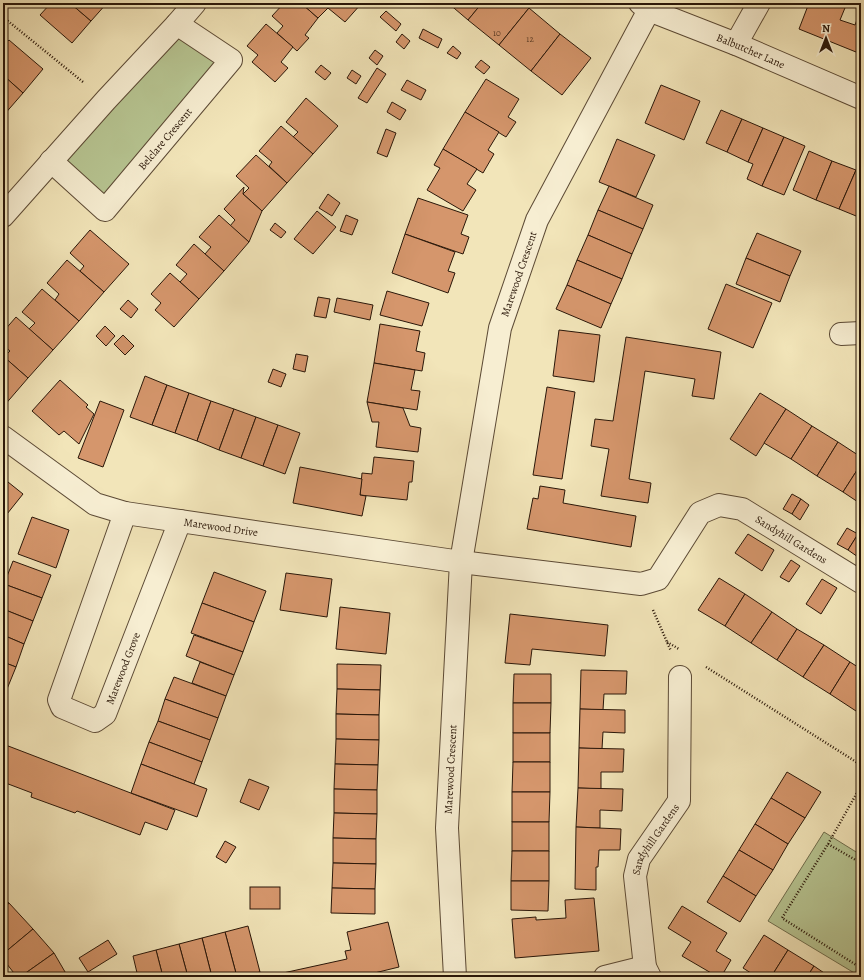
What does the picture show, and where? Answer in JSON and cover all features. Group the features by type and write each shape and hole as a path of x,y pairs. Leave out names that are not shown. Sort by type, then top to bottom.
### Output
{"street":[{"path":"3,216 195,3"},
{"path":"736,44 759,3"},
{"name":"Balbutcher Lane","path":"645,7 736,44 861,98"},
{"name":"Marewood Crescent","path":"455,977 447,828 461,562 500,328 540,213 645,7"},
{"name":"Belclare Crescent","path":"51,161 104,210 231,60 177,24"},
{"name":"Marewood Drive","path":"3,437 95,504 125,513 461,562"},
{"name":"Sandyhill Gardens","path":"641,584 658,579 700,513 719,505 742,509 861,582"},
{"name":"Marewood Grove","path":"125,513 60,700 62,707 95,721 106,714 180,521"},
{"path":"461,562 641,584"},
{"name":"Sandyhill Gardens","path":"647,972 635,876 639,859 678,801 680,677"},
{"path":"605,977 647,972"}],"path":[{"path":"3,17 106,100"},
{"path":"641,584 667,642 680,677"},
{"path":"667,642 681,650"},
{"path":"701,663 861,765"},
{"path":"861,770 858,791 828,844 782,918 861,968"},
{"path":"828,844 861,863"}],"green space":[{"path":"181,15 230,60 105,210 52,161"},
{"path":"824,832 861,855 861,977 768,921"}],"building":[{"path":"51,3 70,3 91,21 72,43 40,15"},
{"path":"70,3 107,3 91,21"},
{"path":"284,3 301,3 318,18 305,35 309,38 297,51 277,33 283,26 272,16"},
{"path":"448,3 482,3 468,20"},
{"path":"482,3 523,3 529,8 499,45 468,20"},
{"path":"809,3 847,3 840,20 855,25 861,9 861,38 856,52 799,29"},
{"path":"302,4 361,4 345,22 328,8 318,18"},
{"path":"529,8 560,34 531,71 499,45"},
{"path":"386,11 401,24 396,31 380,17"},
{"path":"266,24 293,47 281,62 288,68 275,82 252,62 258,55 247,46"},
{"path":"423,29 442,39 438,48 419,38"},
{"path":"402,34 410,41 404,49 396,42"},
{"path":"560,34 591,58 562,95 531,71"},
{"path":"9,40 43,69 23,93 3,75 3,46"},
{"path":"453,46 461,53 457,59 447,53"},
{"path":"375,50 383,56 377,65 369,58"},
{"path":"481,60 490,67 484,74 475,67"},
{"path":"321,65 331,73 325,80 315,72"},
{"path":"377,68 386,74 367,103 358,98"},
{"path":"352,70 361,76 356,84 347,78"},
{"path":"3,75 23,93 3,116"},
{"path":"486,79 519,99 508,117 516,122 506,137 465,112"},
{"path":"407,80 426,90 421,100 401,90"},
{"path":"661,85 700,101 684,140 645,123"},
{"path":"306,98 338,126 313,154 293,137 298,132 286,122"},
{"path":"392,102 406,110 400,120 387,112"},
{"path":"721,110 742,119 727,152 706,143"},
{"path":"465,112 499,132 488,150 494,154 483,173 443,149"},
{"path":"742,119 763,128 748,162 727,152"},
{"path":"281,126 313,154 287,183 269,166 272,162 259,151"},
{"path":"763,128 784,137 762,186 747,179 753,164 748,162"},
{"path":"386,129 396,133 387,157 377,153"},
{"path":"784,137 805,146 784,195 762,186"},
{"path":"617,139 655,155 636,197 599,182"},
{"path":"443,149 477,169 467,184 476,190 463,211 427,190 440,168 434,165"},
{"path":"809,151 832,161 816,200 793,190"},
{"path":"256,155 287,183 262,211 243,194 249,188 236,176"},
{"path":"832,161 856,170 839,209 816,200"},
{"path":"856,170 861,172 861,218 839,209"},
{"path":"609,186 653,205 643,229 598,210"},
{"path":"244,187 243,194 262,211 249,242 230,226 235,220 224,209"},
{"path":"328,194 340,203 332,216 319,208"},
{"path":"418,198 468,215 461,234 469,237 463,254 405,234"},
{"path":"598,210 643,229 632,254 588,235"},
{"path":"317,211 336,227 313,254 294,239"},
{"path":"219,215 249,242 224,271 205,254 211,247 199,237"},
{"path":"346,215 358,220 352,235 340,231"},
{"path":"275,223 286,232 281,238 270,230"},
{"path":"90,230 129,264 104,292 80,271 84,266 70,253"},
{"path":"757,233 801,251 790,276 746,258"},
{"path":"405,234 455,252 448,271 455,273 448,293 392,273"},
{"path":"588,235 632,254 622,279 577,260"},
{"path":"194,244 224,271 199,299 180,282 187,274 176,265"},
{"path":"746,258 790,276 780,302 736,284"},
{"path":"67,260 104,292 79,321 55,300 59,294 47,283"},
{"path":"577,260 622,279 611,304 567,285"},
{"path":"170,273 199,299 174,327 155,310 161,303 151,294"},
{"path":"726,284 772,303 753,348 708,329"},
{"path":"567,285 611,304 601,328 556,309"},
{"path":"42,289 79,321 53,350 29,329 35,323 22,312"},
{"path":"387,291 429,303 422,326 380,315"},
{"path":"318,297 330,299 326,318 314,316"},
{"path":"337,298 373,305 370,320 334,312"},
{"path":"128,300 138,309 131,318 120,309"},
{"path":"16,317 53,350 28,378 4,357 10,351 3,345 3,332"},
{"path":"380,324 420,331 416,351 425,353 422,371 374,363"},
{"path":"105,326 115,336 106,346 96,336"},
{"path":"559,330 600,335 594,382 553,376"},
{"path":"123,335 134,346 125,355 114,344"},
{"path":"626,337 721,352 714,399 692,396 695,379 645,371 629,479 651,483 648,503 601,496 609,449 591,446 595,419 613,421"},
{"path":"296,354 308,356 305,372 293,369"},
{"path":"3,356 28,378 3,407"},
{"path":"374,363 415,370 411,390 420,391 417,410 367,402"},
{"path":"273,369 286,374 281,387 268,382"},
{"path":"145,376 167,385 152,425 130,417"},
{"path":"60,380 88,405 86,407 94,414 79,444 64,431 59,435 32,411"},
{"path":"167,385 189,393 175,433 152,425"},
{"path":"547,387 575,392 562,479 533,475"},
{"path":"189,393 211,401 197,441 175,433"},
{"path":"760,393 786,409 756,456 730,439"},
{"path":"100,401 124,410 103,467 78,458"},
{"path":"211,401 234,409 219,450 197,441"},
{"path":"367,402 403,408 410,426 421,428 418,452 376,447 379,422 372,422"},
{"path":"234,409 256,417 241,458 219,450"},
{"path":"786,409 812,426 791,459 764,443"},
{"path":"256,417 278,425 263,466 241,458"},
{"path":"278,425 300,433 285,474 263,466"},
{"path":"812,426 838,442 817,476 791,459"},
{"path":"838,442 861,457 861,464 843,492 817,476"},
{"path":"374,457 414,461 412,482 409,482 407,500 360,495 362,473 372,474"},
{"path":"861,464 861,504 843,492"},
{"path":"300,467 362,479 360,495 366,496 362,516 293,503"},
{"path":"3,478 23,494 3,519"},
{"path":"540,486 565,490 563,503 636,516 631,547 527,529 533,498 538,499"},
{"path":"792,494 801,499 792,514 783,509"},
{"path":"801,499 809,505 800,520 792,514"},
{"path":"32,517 69,530 56,568 18,554"},
{"path":"847,528 858,534 848,550 837,544"},
{"path":"748,534 774,550 762,571 735,553"},
{"path":"858,534 861,536 861,553 858,557 848,550"},
{"path":"791,560 800,566 789,582 780,577"},
{"path":"13,561 51,575 42,598 4,584"},
{"path":"214,572 266,591 254,622 202,603"},
{"path":"286,573 332,579 327,617 280,610"},
{"path":"719,578 745,594 725,626 698,610"},
{"path":"822,579 837,588 821,614 806,604"},
{"path":"4,584 42,598 33,621 3,609"},
{"path":"745,594 772,612 751,643 725,626"},
{"path":"202,603 254,622 243,652 191,633"},
{"path":"340,607 390,613 386,654 336,649"},
{"path":"3,609 33,621 24,644 3,635"},
{"path":"772,612 797,629 777,660 751,643"},
{"path":"510,614 608,625 605,656 532,649 530,665 505,663"},
{"path":"797,629 824,645 803,677 777,660"},
{"path":"3,635 24,644 16,667 3,662"},
{"path":"194,635 243,652 234,675 186,656"},
{"path":"824,645 850,662 830,694 803,677"},
{"path":"3,662 16,667 7,689 3,688"},
{"path":"200,662 234,675 226,696 192,683"},
{"path":"850,662 861,669 861,703 856,711 830,694"},
{"path":"337,664 381,665 380,690 337,689"},
{"path":"581,670 627,671 626,694 604,694 603,710 580,709"},
{"path":"514,674 551,674 551,703 513,703"},
{"path":"174,677 226,696 218,718 165,699"},
{"path":"3,688 7,689 3,700"},
{"path":"337,689 380,690 379,715 336,714"},
{"path":"165,699 218,718 210,740 158,721"},
{"path":"513,703 551,703 550,733 513,733"},
{"path":"861,703 861,714 856,711"},
{"path":"580,709 625,710 625,733 603,732 602,749 579,748"},
{"path":"336,714 379,715 379,740 336,739"},
{"path":"158,721 210,740 202,762 149,742"},
{"path":"513,733 550,733 550,762 513,762"},
{"path":"336,739 379,740 378,765 335,764"},
{"path":"149,742 202,762 194,784 141,764"},
{"path":"3,744 175,810 167,830 145,822 140,835 77,811 75,813 31,797 32,793 3,782"},
{"path":"579,748 624,749 623,772 601,772 601,789 578,788"},
{"path":"513,762 550,762 550,792 512,792"},
{"path":"141,764 207,789 197,817 131,793"},
{"path":"335,764 378,765 377,790 334,789"},
{"path":"787,772 821,792 805,818 771,798"},
{"path":"249,779 269,787 259,810 240,802"},
{"path":"578,788 623,789 622,811 600,810 600,828 576,827"},
{"path":"334,789 377,790 377,814 334,813"},
{"path":"512,792 550,792 549,822 512,822"},
{"path":"771,798 805,818 788,844 755,824"},
{"path":"334,813 377,814 376,839 333,838"},
{"path":"512,822 549,822 549,851 512,851"},
{"path":"755,824 788,844 773,870 739,850"},
{"path":"576,827 621,829 620,850 599,850 598,867 596,867 596,890 575,889"},
{"path":"333,838 376,839 376,864 333,863"},
{"path":"225,841 236,847 226,863 216,857"},
{"path":"739,850 773,870 756,896 723,876"},
{"path":"512,851 549,851 549,881 511,881"},
{"path":"333,863 376,864 375,889 332,888"},
{"path":"723,876 756,896 740,922 707,902"},
{"path":"511,881 549,881 548,911 511,910"},
{"path":"250,887 280,887 280,909 250,909"},
{"path":"332,888 375,889 375,914 331,913"},
{"path":"3,897 9,903 3,910"},
{"path":"594,898 599,951 515,958 512,919 536,917 536,920 566,918 565,900"},
{"path":"9,903 33,929 3,954 3,910"},
{"path":"682,906 727,933 716,951 731,960 721,977 718,977 682,956 691,942 668,928"},
{"path":"388,922 399,967 358,977 284,977 283,973 347,959 345,951 351,950 347,932"},
{"path":"248,926 260,972 237,977 225,932"},
{"path":"33,929 54,953 20,977 17,977 3,959 3,954"},
{"path":"225,932 237,977 212,977 202,938"},
{"path":"764,935 788,950 771,977 757,977 743,968"},
{"path":"202,938 212,977 188,977 179,944"},
{"path":"108,940 117,954 88,972 79,958"},
{"path":"179,944 188,977 163,977 156,950"},
{"path":"156,950 163,977 138,977 133,956"},
{"path":"788,950 814,966 807,977 771,977"},
{"path":"54,953 68,977 20,977"},
{"path":"814,966 830,977 807,977"}]}
